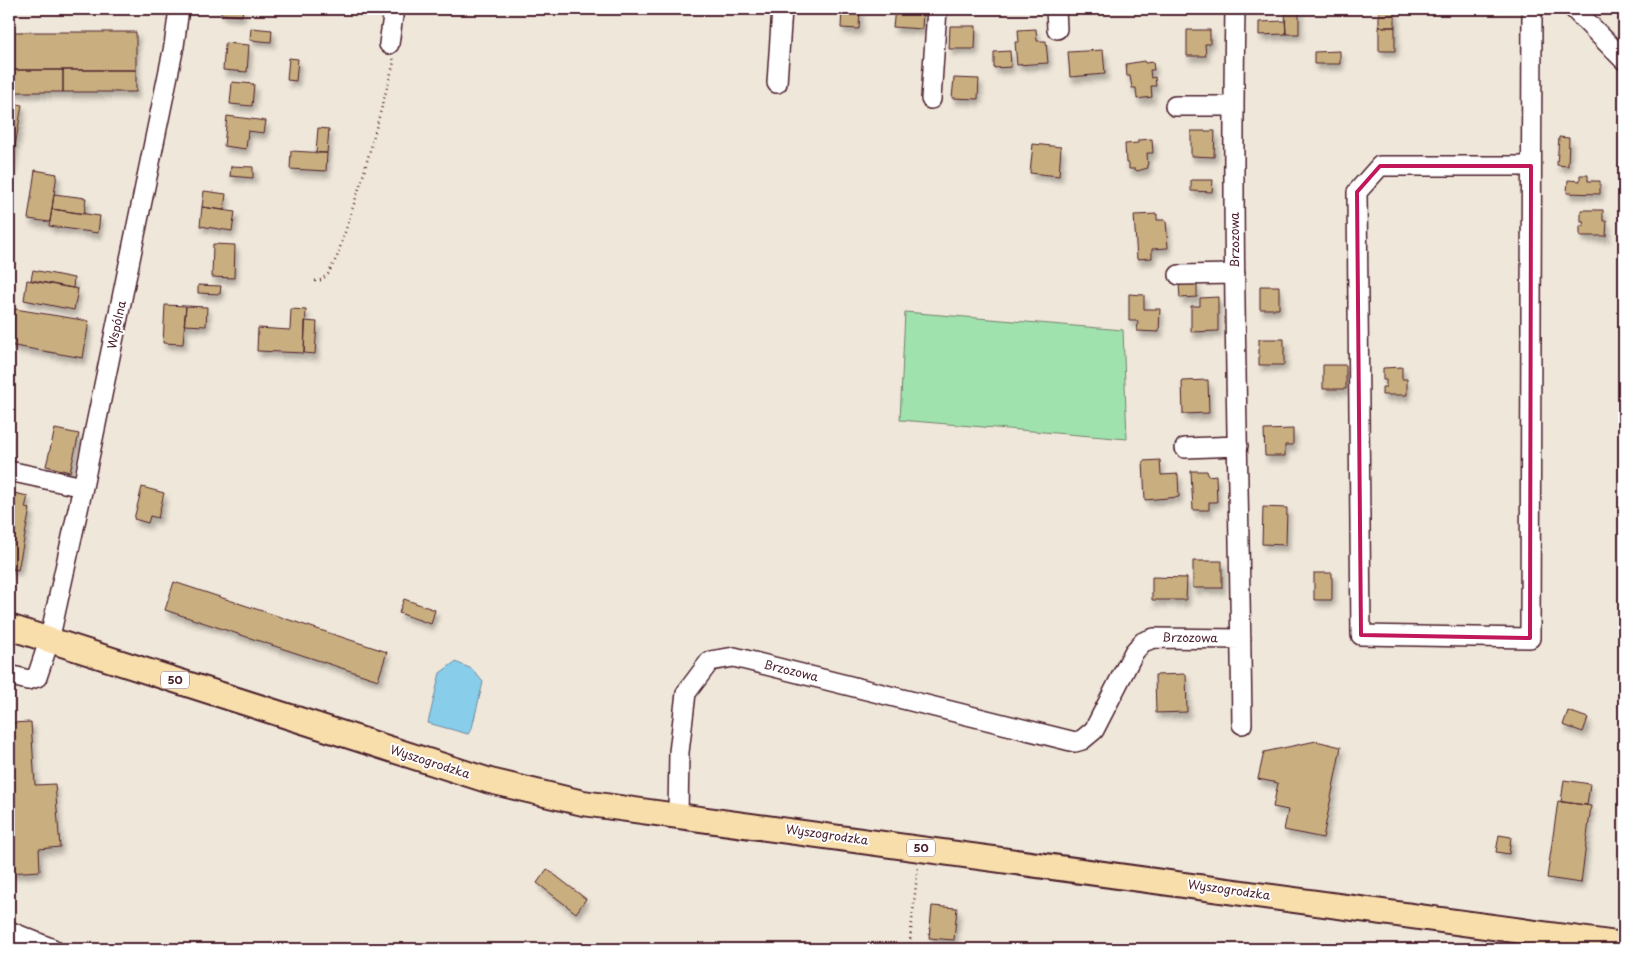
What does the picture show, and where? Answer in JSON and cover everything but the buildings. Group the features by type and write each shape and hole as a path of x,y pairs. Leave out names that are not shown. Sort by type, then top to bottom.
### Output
{"main road":[{"name":"Wyszogrodzka","path":"9,627 490,781 583,803 920,848 1551,942 1624,945"}],"street":[{"name":"Wspólna","path":"49,641 83,487 180,9"},
{"path":"389,44 394,9"},
{"path":"778,83 782,9"},
{"path":"931,100 937,9"},
{"path":"1056,9 1057,29"},
{"name":"Brzozowa","path":"678,816 679,752 686,693 710,661 734,657 1075,742 1082,740 1094,730 1134,652 1143,642 1154,638 1241,639 1235,274 1234,106 1236,9"},
{"path":"1531,166 1380,166 1357,192 1361,635 1530,638 1532,9"},
{"path":"1574,9 1624,60"},
{"path":"1175,106 1234,106"},
{"path":"1179,275 1235,274"},
{"path":"1185,448 1238,446"},
{"path":"9,471 83,487"},
{"path":"1241,639 1242,724"},
{"path":"9,675 28,680 37,677 49,641"},
{"path":"9,931 53,949"}],"path":[{"path":"315,281 321,280 328,274 338,258 363,176 394,62 389,44"},
{"path":"909,949 920,848"}],"highlighted area":[{"path":"1380,166 1531,166 1530,638 1361,635 1357,192"}],"green space":[{"path":"905,312 1123,330 1127,439 900,420"}],"water":[{"path":"455,662 472,669 483,682 472,728 468,734 428,723 440,673"}]}
